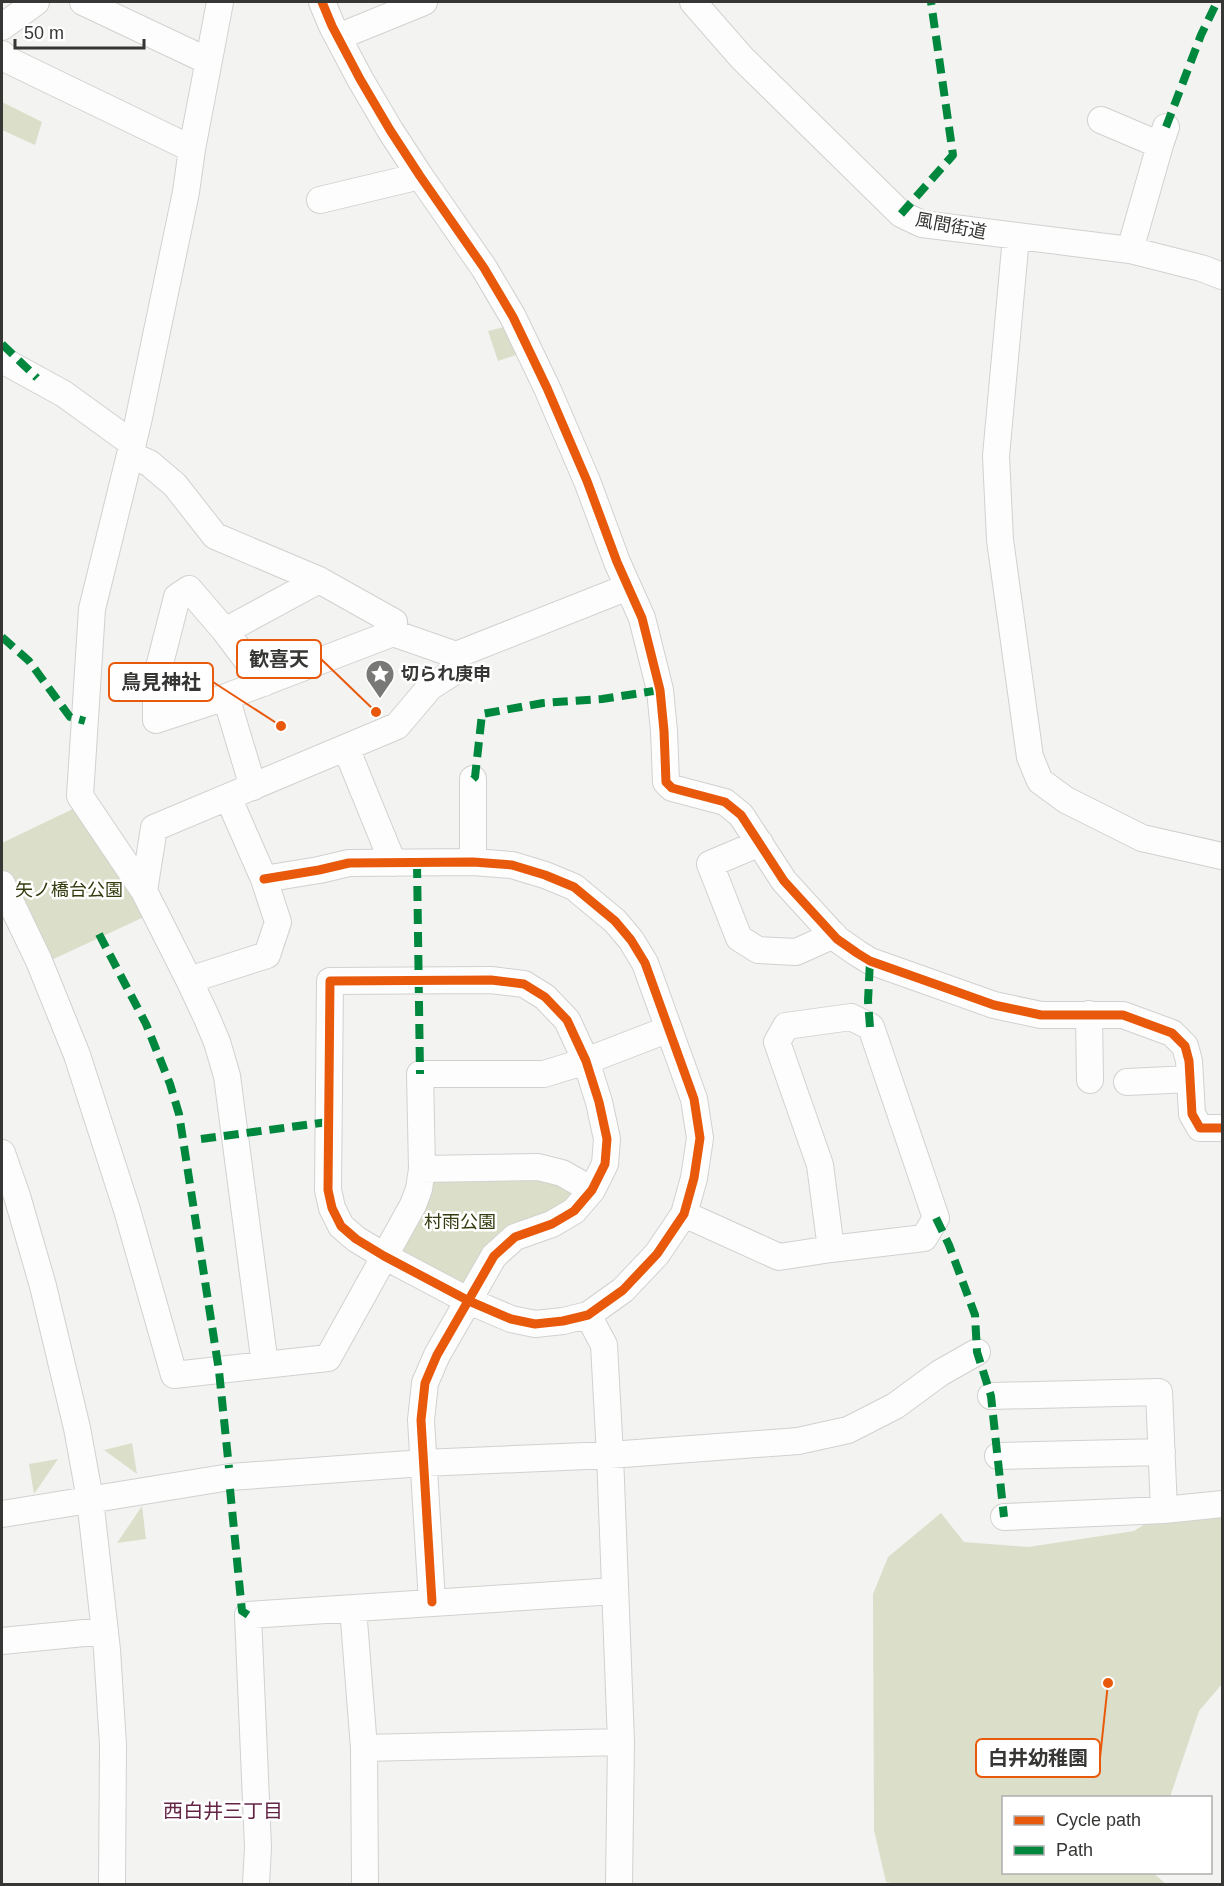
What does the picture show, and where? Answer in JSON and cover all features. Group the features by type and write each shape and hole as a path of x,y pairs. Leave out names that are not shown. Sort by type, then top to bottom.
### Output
{"street":[{"path":"2,27 36,2"},
{"path":"83,2 208,61"},
{"path":"220,2 186,192 131,449 92,609 80,796 144,891 217,1042 226,1076 265,1365"},
{"path":"322,2 360,79 420,176 484,268 513,317 547,388 642,618 660,690 666,782 672,788 725,802 741,815 784,881 834,935 870,961 994,1005 1041,1015 1123,1015 1172,1033 1185,1046 1189,1060 1192,1114 1200,1128 1222,1128"},
{"path":"338,37 424,2"},
{"name":"風間街道","path":"693,2 742,58 901,214 922,224 1130,250 1201,268 1222,276"},
{"path":"4,64 192,149"},
{"path":"1101,120 1163,136 1130,250"},
{"path":"320,200 420,176"},
{"path":"1016,237 996,456 1000,540 1030,757 1040,781 1066,801 1142,838 1222,856"},
{"path":"2,360 64,394 175,484 214,536 319,580 394,622 393,633"},
{"path":"225,631 319,580"},
{"path":"264,683 225,631 189,589 177,597 156,679 156,720 226,698 393,633 456,655 628,587"},
{"path":"144,891 154,828 398,726 430,687 452,673 456,655"},
{"path":"226,698 253,787"},
{"path":"346,748 393,863"},
{"path":"472,779 473,862"},
{"path":"189,980 267,956 278,922 264,879 228,797"},
{"path":"760,843 710,864 739,938 758,950 796,952 834,935"},
{"path":"264,879 319,870 349,862 473,862 512,865 546,875 574,887 615,921 631,940 645,963 694,1099 700,1138 694,1178 684,1214 657,1254 623,1290 588,1315 535,1324 511,1319 469,1301 384,1256 356,1239 341,1226 332,1208 328,1190 330,981 491,980 524,984 544,997 567,1020 586,1061 599,1102 607,1139 605,1164 592,1190 574,1211 552,1224 515,1237 494,1256 469,1301 437,1355 425,1383 421,1420 432,1602"},
{"path":"2,884 39,961 77,1055 127,1210 174,1375 328,1358 413,1205 419,1189 422,1169 420,1074 544,1074 586,1061 669,1029"},
{"path":"1089,1014 1090,1080"},
{"path":"684,1214 779,1257 924,1238 936,1218 871,1027 851,1017 786,1026 777,1042 820,1165 831,1249"},
{"path":"1127,1082 1190,1079"},
{"path":"2,1153 43,1286 90,1498 105,1631 113,1745 112,1884"},
{"path":"422,1169 538,1167 562,1173 592,1190"},
{"path":"588,1315 604,1345 610,1455 621,1742 619,1884"},
{"path":"2,1514 230,1477 423,1463 610,1455 798,1441 848,1430 894,1406 940,1373 978,1352"},
{"path":"991,1396 1159,1392 1164,1510"},
{"path":"998,1456 1162,1452"},
{"path":"1004,1517 1164,1510 1222,1504"},
{"path":"256,1884 258,1847 249,1615 615,1591"},
{"path":"353,1608 364,1748 365,1884"},
{"path":"2,1641 105,1631"},
{"path":"364,1748 621,1742"}],"green space":[{"path":"2,102 42,122 35,145 2,130"},
{"path":"508,326 519,354 498,361 488,331"},
{"name":"矢ノ橋台公園","path":"79,806 144,917 45,963 2,869 2,843"},
{"name":"村雨公園","path":"533,1174 572,1189 575,1205 471,1283 459,1288 403,1261 398,1246 425,1191 436,1176"},
{"path":"132,1443 137,1474 104,1450"},
{"path":"58,1459 34,1494 29,1464"},
{"path":"1222,1493 1222,1684 1199,1711 1170,1796 1002,1796 1002,1874 1154,1874 1166,1884 897,1884 886,1882 874,1830 873,1594 888,1557 941,1513 964,1542 1028,1547 1134,1531 1183,1500"},
{"path":"142,1506 146,1539 117,1543"}],"marked path":[{"path":"901,214 953,155 931,2"},
{"path":"1166,127 1201,35 1217,2"},
{"path":"2,344 37,378"},
{"path":"2,637 29,661 70,717 85,721"},
{"path":"473,779 482,714 543,703 602,699 660,690"},
{"path":"417,863 420,1074"},
{"path":"99,934 146,1024 170,1084 179,1114 219,1371 229,1468"},
{"path":"870,961 868,1001 870,1027"},
{"path":"201,1139 328,1122"},
{"path":"936,1218 949,1245 975,1315 977,1352 991,1396 1004,1517"},
{"path":"230,1489 242,1611 248,1615"}],"cycle path":[{"path":"322,2 360,79 390,130 484,268 513,317 547,388 642,618 660,690 666,782 672,788 725,802 741,815 784,881 837,939 870,961 994,1005 1041,1015 1123,1015 1172,1033 1185,1046 1189,1061 1192,1114 1200,1128 1222,1128"},
{"path":"264,879 349,863 473,862 512,865 574,887 615,921 631,940 645,963 694,1099 700,1138 694,1178 684,1214 657,1254 623,1290 588,1315 535,1324 511,1319 469,1301 384,1256 356,1239 341,1226 332,1208 328,1190 330,981 491,980 524,984 545,997 567,1020 586,1061 599,1102 607,1139 605,1164 592,1190 574,1211 552,1224 515,1237 494,1256 437,1355 425,1383 421,1420 432,1602"}],"place":[{"name":"切られ庚申","path":"380,700"},
{"name":"歓喜天","path":"376,712"},
{"name":"鳥見神社","path":"281,726"},
{"name":"白井幼稚園","path":"1108,1683"}],"district":[{"name":"西白井三丁目","path":"223,1811"}]}
